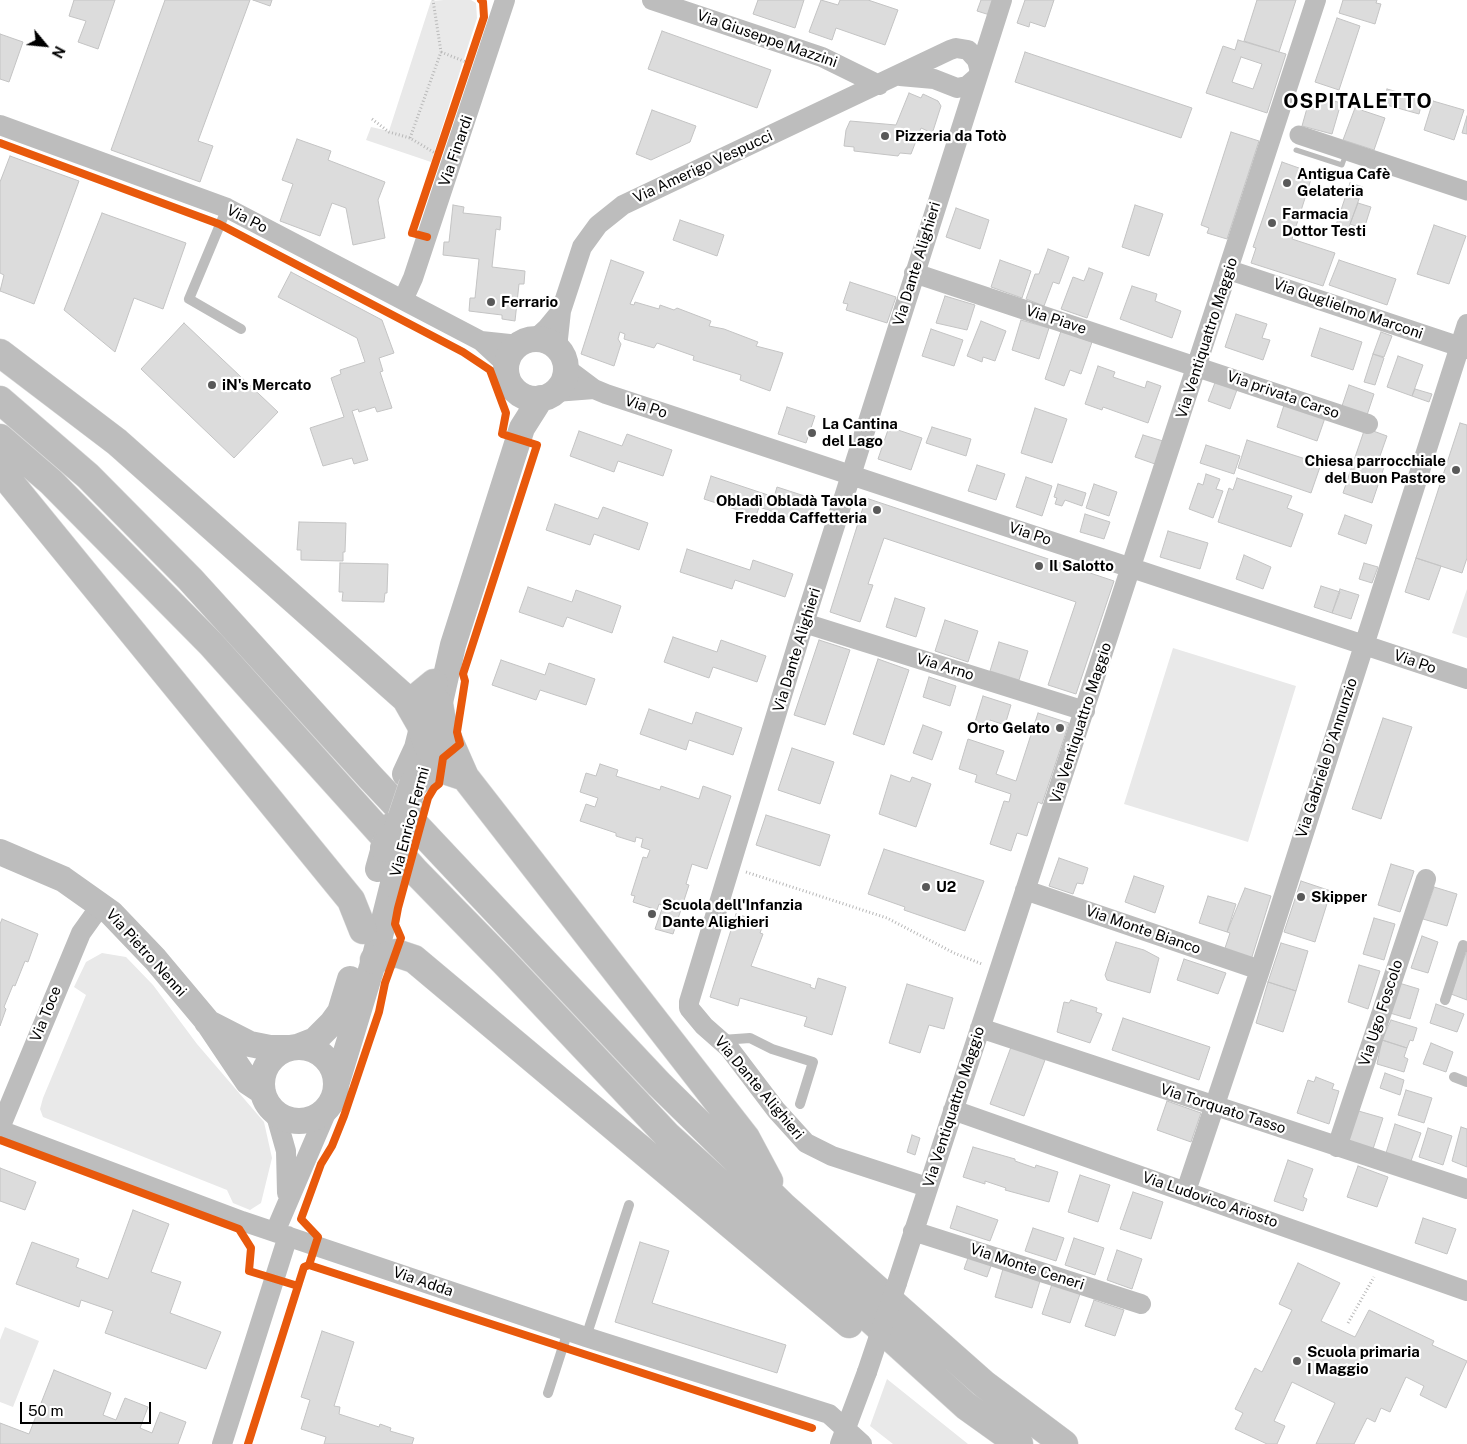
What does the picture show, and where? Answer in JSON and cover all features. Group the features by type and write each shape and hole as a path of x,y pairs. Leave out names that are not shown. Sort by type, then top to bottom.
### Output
{"highway":[{"path":"0,353 117,442 406,699 426,738"},
{"path":"0,400 88,476 190,580 371,778 626,1049 783,1206 984,1384 1064,1444"},
{"path":"0,438 51,482 211,644 416,872 505,962 667,1135 966,1406 1019,1444"},
{"path":"0,470 351,900 363,930"},
{"path":"406,699 437,693 443,727 465,777 746,1138 783,1206"},
{"path":"385,867 415,781 431,770 441,770 465,777"},
{"path":"374,960 396,953 414,959 763,1250 918,1385 966,1406"}],"street":[{"name":"Via Finardi","path":"402,300 413,278 505,0"},
{"name":"Via Giuseppe Mazzini","path":"652,0 822,56 879,84"},
{"name":"Via Dante Alighieri","path":"927,1187 832,1156 806,1143 797,1136 722,1040 704,1026 689,1008 804,623 1002,0"},
{"name":"Via Ventiquattro Maggio","path":"843,1436 897,1283 1316,0"},
{"name":"Via Amerigo Vespucci","path":"533,359 547,328 561,311 582,247 588,236 608,216 641,195 956,48 962,48 973,54 977,74 967,86 957,88 934,79 899,76"},
{"name":"Via Po","path":"0,125 227,208 481,341 533,359 594,389 1467,680"},
{"name":"Via Guglielmo Marconi","path":"1229,270 1463,348"},
{"name":"Via Piave","path":"914,274 1198,366"},
{"name":"Via Gabriele D'Annunzio","path":"1186,1191 1463,348 1467,324"},
{"path":"533,359 526,396 548,395"},
{"name":"Via Enrico Fermi","path":"293,1048 306,1045 322,1035 340,1012 363,930 415,781 437,693 522,428 548,395 561,385 533,359 520,405 522,428"},
{"name":"Via privata Carso","path":"1198,366 1368,424"},
{"name":"Via Po","path":"548,395 594,389"},
{"name":"Via Arno","path":"804,623 1085,711"},
{"name":"Via Pietro Nenni","path":"0,852 63,879 101,905 155,959 207,1022 248,1082 269,1102"},
{"name":"Via Enrico Fermi","path":"287,1200 333,1095 374,960 385,867"},
{"name":"Via Ugo Foscolo","path":"1337,1146 1426,879"},
{"name":"Via Monte Bianco","path":"1025,890 1260,970"},
{"name":"Via Toce","path":"0,1129 81,933 101,905"},
{"name":"Via Pietro Nenni","path":"207,1022 250,1044 270,1048 293,1048"},
{"name":"Via Torquato Tasso","path":"980,1028 1467,1189"},
{"path":"293,1048 312,1049 325,1057 334,1070 333,1095 316,1117 308,1120 290,1120 269,1102 264,1073 268,1065 280,1052 293,1048"},
{"name":"Via Enrico Fermi","path":"222,1444 281,1234 287,1200 286,1151 269,1102"},
{"name":"Via Ludovico Ariosto","path":"953,1110 1467,1291"},
{"name":"Via Adda","path":"0,1129 281,1234 577,1334 829,1414 843,1436 862,1444"},
{"name":"Via Monte Ceneri","path":"914,1231 1141,1304"}],"lane":[{"path":"227,208 189,299 241,329"},
{"path":"1445,1000 1463,945 1467,947"},
{"path":"722,1040 750,1038 772,1048 813,1062 800,1104"},
{"path":"1454,1077 1467,1082"},
{"path":"548,1393 577,1334 629,1205"}],"path":[{"path":"410,138 441,52 433,0"},
{"path":"441,52 469,63"},
{"path":"466,72 472,54"},
{"path":"372,119 389,132 410,138 438,156"},
{"path":"435,164 441,146"},
{"path":"732,867 886,918 954,953 999,970"},
{"path":"1348,1323 1384,1261"}],"shaded area":[{"path":"471,0 476,3 477,18 431,162 366,140 371,127 389,131 431,1"},
{"path":"1467,589 1467,638 1452,633"},
{"path":"1173,648 1296,686 1248,842 1124,804"},
{"path":"102,953 126,957 153,985 197,1044 264,1122 272,1158 261,1203 250,1210 233,1203 227,1190 43,1117 40,1109 43,1098 86,995 74,987 86,962"},
{"path":"5,1327 39,1341 13,1407 0,1402 0,1340"},
{"path":"887,1379 968,1444 893,1444 870,1426"}],"building":[{"path":"74,0 115,0 98,49 78,42 86,21 69,16"},
{"path":"165,0 250,0 198,141 213,146 200,182 111,150"},
{"path":"253,0 272,0 270,6"},
{"path":"758,0 804,0 795,28 753,14"},
{"path":"821,0 838,5 840,0 868,0 898,10 885,45 836,28 832,40 809,32"},
{"path":"981,0 998,0 993,16 977,11"},
{"path":"1025,0 1054,0 1045,27 1030,22 1029,27 1017,23"},
{"path":"1257,0 1296,0 1279,52 1244,41"},
{"path":"1343,0 1377,0 1376,3 1381,4 1375,24 1339,13"},
{"path":"1337,18 1360,26 1339,90 1315,82"},
{"path":"662,31 771,70 757,108 648,69"},
{"path":"0,34 23,42 9,82 0,79"},
{"path":"1238,40 1286,54 1267,113 1206,93 1223,46 1235,50","holes":["1241,57 1262,64 1253,89 1232,82"]},
{"path":"1025,52 1192,108 1181,138 1015,82"},
{"path":"1387,89 1423,99 1419,114 1383,104"},
{"path":"909,93 921,98 923,94 938,101 941,106 933,131 930,132 921,128 911,154 900,153 898,156 854,151 854,147 844,146 846,130 850,121 896,125"},
{"path":"1311,94 1341,103 1332,134 1302,126"},
{"path":"1433,101 1464,110 1454,140 1424,130"},
{"path":"1355,108 1385,118 1374,150 1343,140"},
{"path":"652,110 696,126 690,142 651,160 636,154"},
{"path":"1467,116 1467,134 1462,133"},
{"path":"1231,132 1259,141 1227,239 1207,233 1209,228 1201,225"},
{"path":"297,139 331,151 328,160 385,182 378,200 385,238 353,245 346,208 332,203 320,236 280,221 293,184 282,180"},
{"path":"10,156 79,181 34,304 0,291 4,275 0,273 0,182"},
{"path":"1282,162 1313,173 1292,239 1335,253 1323,286 1251,263 1256,248 1253,247"},
{"path":"1350,183 1363,187 1359,199 1346,195"},
{"path":"1346,195 1359,199 1348,230 1336,225"},
{"path":"1358,203 1371,207 1364,229 1350,224"},
{"path":"453,205 464,207 463,213 501,217 500,230 496,229 492,267 525,271 524,284 519,284 515,321 502,319 502,315 469,311 470,298 475,298 479,259 443,255 444,242 449,242"},
{"path":"1135,205 1163,214 1149,256 1122,247"},
{"path":"956,208 989,220 980,249 946,237"},
{"path":"102,213 186,243 163,309 134,298 115,352 64,310"},
{"path":"680,220 724,235 717,256 673,240"},
{"path":"1434,225 1466,236 1449,284 1417,274"},
{"path":"1048,249 1069,257 1059,284 1053,282 1044,306 1026,299 1035,274 1039,274"},
{"path":"611,260 644,272 630,304 634,305 635,302 659,309 660,305 674,310 677,308 711,321 709,326 724,329 758,342 756,346 783,353 770,391 740,380 741,375 693,360 694,356 657,343 654,348 624,339 625,334 620,332 618,339 621,344 614,366 581,354"},
{"path":"1000,260 1031,271 1022,298 991,287"},
{"path":"1339,260 1396,279 1387,305 1329,285"},
{"path":"1089,268 1103,273 1087,318 1061,309 1073,277 1084,281"},
{"path":"291,272 382,320 394,353 379,358 383,371 380,372 392,408 377,412 375,407 359,412 358,409 352,411 368,460 354,464 352,458 323,466 310,428 344,417 331,378 341,374 340,370 365,362 357,338 278,297"},
{"path":"850,282 896,297 887,323 846,310 848,304 843,303"},
{"path":"1132,286 1157,294 1155,301 1181,311 1172,338 1120,319"},
{"path":"945,296 975,305 967,330 936,323"},
{"path":"1236,314 1267,324 1262,338 1270,340 1263,360 1225,347"},
{"path":"1021,320 1049,328 1039,359 1012,350"},
{"path":"981,321 1006,331 995,361 983,357 982,362 967,356"},
{"path":"184,323 278,412 234,458 141,369"},
{"path":"1320,328 1362,342 1353,370 1311,356"},
{"path":"931,329 963,340 954,366 922,356"},
{"path":"1061,331 1092,342 1081,374 1070,370 1064,386 1045,379"},
{"path":"1381,332 1392,336 1384,357 1373,354"},
{"path":"1373,354 1384,358 1375,385 1364,382"},
{"path":"1398,356 1423,365 1412,396 1387,387"},
{"path":"1098,366 1115,372 1113,377 1145,388 1147,381 1161,386 1148,423 1103,407 1102,410 1085,404"},
{"path":"1216,380 1238,387 1230,409 1208,401"},
{"path":"1349,385 1374,394 1366,418 1341,409"},
{"path":"1415,389 1432,394 1429,402 1412,396"},
{"path":"1285,402 1326,415 1317,441 1277,427"},
{"path":"787,407 815,416 806,443 778,434"},
{"path":"1035,408 1067,419 1052,463 1021,453"},
{"name":"Chiesa parrocchiale del Buon Pastore","path":"1460,423 1467,425 1467,558 1462,573 1416,558"},
{"path":"889,427 922,438 911,470 878,459"},
{"path":"932,427 971,439 966,456 926,443"},
{"path":"1365,428 1387,436 1380,456 1387,458 1380,479 1351,469"},
{"path":"579,431 622,446 627,434 672,450 663,476 618,461 614,472 570,456"},
{"path":"1143,435 1163,441 1155,464 1135,457"},
{"path":"1247,440 1321,464 1311,493 1238,468"},
{"path":"1206,445 1240,456 1234,474 1200,463"},
{"path":"977,465 1005,474 996,500 968,491"},
{"path":"1351,469 1380,479 1372,503 1343,493"},
{"path":"1206,474 1220,479 1216,489 1223,491 1213,518 1189,509 1198,483 1203,485"},
{"path":"711,476 774,497 777,487 817,500 809,524 759,507 756,516 704,499"},
{"path":"1026,477 1052,486 1042,516 1016,507"},
{"path":"1237,478 1292,496 1287,508 1303,514 1291,547 1218,522 1229,488 1233,490"},
{"path":"1058,484 1086,493 1082,506 1065,500 1062,506 1055,504 1057,498 1054,497"},
{"path":"1094,484 1117,492 1109,516 1086,508"},
{"path":"866,498 1114,581 1076,694 1048,685 1076,602 884,538 868,584 873,585 860,622 830,612"},
{"path":"555,504 598,519 603,507 648,523 639,550 594,534 590,545 546,530"},
{"path":"1085,514 1110,522 1104,539 1080,532"},
{"path":"1345,515 1372,525 1366,544 1338,534"},
{"path":"299,522 346,523 343,561 301,560 301,550 297,550"},
{"path":"1168,531 1208,543 1200,569 1160,557"},
{"path":"687,549 750,570 753,560 793,574 785,597 735,580 732,589 680,572"},
{"path":"1244,555 1271,567 1263,589 1236,579"},
{"path":"1416,558 1441,566 1429,600 1405,592"},
{"path":"340,563 388,564 387,593 385,593 384,602 342,601 343,592 339,592"},
{"path":"1364,563 1378,567 1372,583 1359,579"},
{"path":"1321,586 1340,592 1332,613 1314,607"},
{"path":"528,587 572,602 576,590 621,606 612,633 567,617 563,627 519,612"},
{"path":"1340,589 1359,595 1351,619 1332,613"},
{"path":"895,598 925,608 916,637 886,627"},
{"path":"945,620 978,631 968,662 935,651"},
{"path":"673,637 717,652 721,640 766,656 757,682 713,667 709,678 664,662"},
{"path":"819,640 850,650 825,725 794,715"},
{"path":"999,642 1028,651 1019,680 990,671"},
{"path":"878,659 909,670 884,745 853,734"},
{"path":"501,660 545,675 549,663 595,679 586,705 540,690 536,700 492,685"},
{"path":"929,677 956,686 950,706 923,697"},
{"path":"983,696 1011,705 1005,725 990,720 988,726 975,722"},
{"path":"649,709 692,724 696,712 742,728 733,755 689,740 686,750 640,734"},
{"path":"1038,713 1069,723 1042,804 1038,802 1027,836 1017,833 1011,851 990,844 1004,801 1009,802 1011,794 975,782 977,775 959,769 968,739 1004,751 996,774 1016,781"},
{"path":"1383,718 1412,727 1381,819 1352,809"},
{"path":"923,725 942,732 932,760 913,753"},
{"path":"792,748 834,762 820,804 778,790"},
{"path":"600,764 618,770 616,776 660,790 661,786 699,799 703,786 731,796 707,869 692,864 686,884 689,885 673,934 655,929 663,906 659,904 657,910 633,902 635,896 631,895 643,857 647,858 650,850 641,847 643,839 636,837 635,842 616,836 616,833 580,821 586,804 595,807 598,798 580,792 586,773 596,776"},
{"path":"891,775 910,782 912,777 931,784 916,827 879,814"},
{"path":"766,815 830,835 820,866 756,845"},
{"name":"U2","path":"884,849 984,881 965,931 904,910 905,907 868,894"},
{"path":"1059,858 1088,868 1083,884 1077,883 1073,894 1049,886"},
{"path":"1391,864 1414,871 1400,912 1378,905"},
{"path":"1134,876 1164,886 1155,913 1125,902"},
{"path":"1301,881 1331,891 1315,942 1284,932"},
{"path":"1434,887 1457,894 1447,926 1423,919"},
{"path":"1245,888 1271,896 1251,960 1224,951 1230,933 1227,932"},
{"path":"1208,896 1236,904 1227,932 1199,923"},
{"path":"736,914 764,922 760,933 763,934 751,966 811,985 810,987 815,989 818,978 846,987 832,1035 804,1026 807,1017 740,998 738,1006 710,997"},
{"path":"1374,918 1395,924 1384,960 1363,954"},
{"path":"2,919 38,934 28,962 25,961 15,986 13,985 4,1007 6,1009 0,1026 0,924"},
{"path":"1422,936 1438,942 1428,973 1411,968"},
{"path":"1116,942 1144,950 1159,958 1150,993 1107,980 1105,975"},
{"path":"1281,943 1308,951 1296,991 1268,982"},
{"path":"1467,950 1467,1000 1451,994"},
{"path":"1184,959 1226,973 1218,994 1177,980"},
{"path":"1359,965 1380,971 1368,1009 1348,1002"},
{"path":"1268,982 1296,991 1283,1032 1256,1023"},
{"path":"1399,983 1419,989 1410,1019 1390,1013"},
{"path":"907,984 953,998 944,1029 929,1025 920,1053 889,1043"},
{"path":"1071,1000 1097,1008 1096,1012 1102,1014 1090,1043 1057,1032 1064,1002 1069,1003"},
{"path":"1436,1004 1464,1014 1457,1032 1430,1023"},
{"path":"1123,1018 1210,1047 1199,1080 1112,1050"},
{"path":"1391,1020 1417,1028 1413,1041 1410,1040 1407,1048 1382,1040"},
{"path":"1382,1040 1407,1048 1404,1057 1408,1059 1404,1072 1377,1064"},
{"path":"1431,1043 1453,1052 1446,1072 1423,1064"},
{"path":"1011,1047 1045,1060 1024,1116 990,1104"},
{"path":"1385,1073 1404,1080 1400,1095 1380,1088"},
{"path":"1316,1077 1334,1084 1332,1089 1339,1091 1329,1124 1297,1113 1308,1080 1314,1082"},
{"path":"1406,1090 1432,1098 1424,1123 1398,1115"},
{"path":"1167,1101 1201,1113 1191,1142 1157,1130"},
{"path":"1355,1110 1383,1118 1373,1149 1346,1140"},
{"path":"1395,1124 1421,1133 1411,1161 1386,1153"},
{"path":"1461,1127 1467,1129 1467,1167 1452,1161"},
{"path":"1428,1128 1452,1136 1443,1165 1419,1157"},
{"path":"912,1135 920,1138 915,1155 907,1152"},
{"path":"973,1147 1015,1159 1015,1161 1035,1168 1036,1165 1058,1172 1049,1202 1005,1190 1006,1188 985,1181 985,1184 963,1177"},
{"path":"1288,1160 1313,1169 1303,1197 1307,1199 1303,1211 1274,1201"},
{"path":"1358,1166 1388,1177 1377,1207 1347,1197"},
{"path":"0,1168 36,1182 25,1210 0,1201"},
{"path":"1080,1175 1110,1185 1098,1222 1068,1212"},
{"path":"1133,1192 1163,1202 1151,1239 1120,1229"},
{"path":"957,1206 998,1220 990,1241 950,1228"},
{"path":"133,1210 169,1224 151,1272 181,1282 170,1313 221,1332 206,1369 105,1333 113,1311 81,1300 79,1307 16,1284 32,1242 79,1259 76,1267 108,1279"},
{"path":"1423,1218 1456,1229 1447,1254 1415,1243"},
{"path":"1033,1228 1064,1238 1056,1261 1025,1251"},
{"path":"1074,1238 1104,1248 1095,1275 1065,1265"},
{"path":"640,1242 669,1251 652,1303 786,1345 777,1373 615,1322"},
{"path":"1117,1250 1142,1259 1132,1289 1107,1280"},
{"path":"969,1255 992,1263 987,1277 964,1269"},
{"path":"1298,1263 1340,1283 1321,1321 1355,1337 1369,1310 1434,1341 1432,1345 1467,1361 1446,1408 1420,1395 1424,1386 1406,1377 1390,1412 1381,1408 1375,1422 1367,1418 1354,1444 1316,1444 1335,1403 1292,1382 1274,1421 1285,1426 1277,1444 1267,1444 1235,1429 1243,1413 1235,1409 1255,1368 1262,1372 1292,1310 1279,1304"},
{"path":"1003,1269 1040,1281 1032,1308 995,1297"},
{"path":"1052,1284 1080,1294 1070,1323 1042,1314"},
{"path":"1094,1300 1124,1310 1115,1336 1085,1326"},
{"path":"322,1331 354,1342 334,1406 340,1407 339,1414 379,1427 380,1424 391,1428 390,1431 414,1438 412,1444 324,1444 326,1437 301,1429 310,1400 301,1397"},
{"path":"54,1370 111,1393 103,1415 116,1420 125,1398 148,1407 140,1428 152,1433 160,1412 186,1422 178,1444 0,1444 0,1423 29,1434"}],"waterway":[{"path":"1299,135 1467,191"},
{"path":"1296,150 1342,165 1347,151"}],"cycle path":[{"path":"427,237 412,233 484,17 483,2 481,0"},
{"path":"0,143 219,224 463,352 490,370 506,413 502,434 537,445 463,674 465,681 457,732 460,744 443,758 439,784 428,798 398,908 395,924 401,938 385,983 379,1012 344,1116 332,1146 321,1164 301,1219 318,1237 309,1265"},
{"path":"0,1140 239,1229 251,1248 249,1271 298,1286"},
{"path":"248,1444 304,1267 309,1265 812,1428"}],"place":[{"name":"Pizzeria da Totò","path":"885,136"},
{"name":"Antigua Cafè Gelateria","path":"1287,183"},
{"name":"Farmacia Dottor Testi","path":"1272,223"},
{"name":"Ferrario","path":"491,302"},
{"name":"iN's Mercato","path":"212,385"},
{"name":"La Cantina del Lago","path":"812,433"},
{"name":"Chiesa parrocchiale del Buon Pastore","path":"1456,470"},
{"name":"Obladì Obladà Tavola Fredda Caffetteria","path":"877,510"},
{"name":"Il Salotto","path":"1039,566"},
{"name":"Orto Gelato","path":"1060,728"},
{"name":"U2","path":"926,887"},
{"name":"Skipper","path":"1301,897"},
{"name":"Scuola dell'Infanzia Dante Alighieri","path":"652,914"},
{"name":"Scuola primaria I Maggio","path":"1297,1361"}],"district":[{"name":"OSPITALETTO","path":"1358,102"}]}
